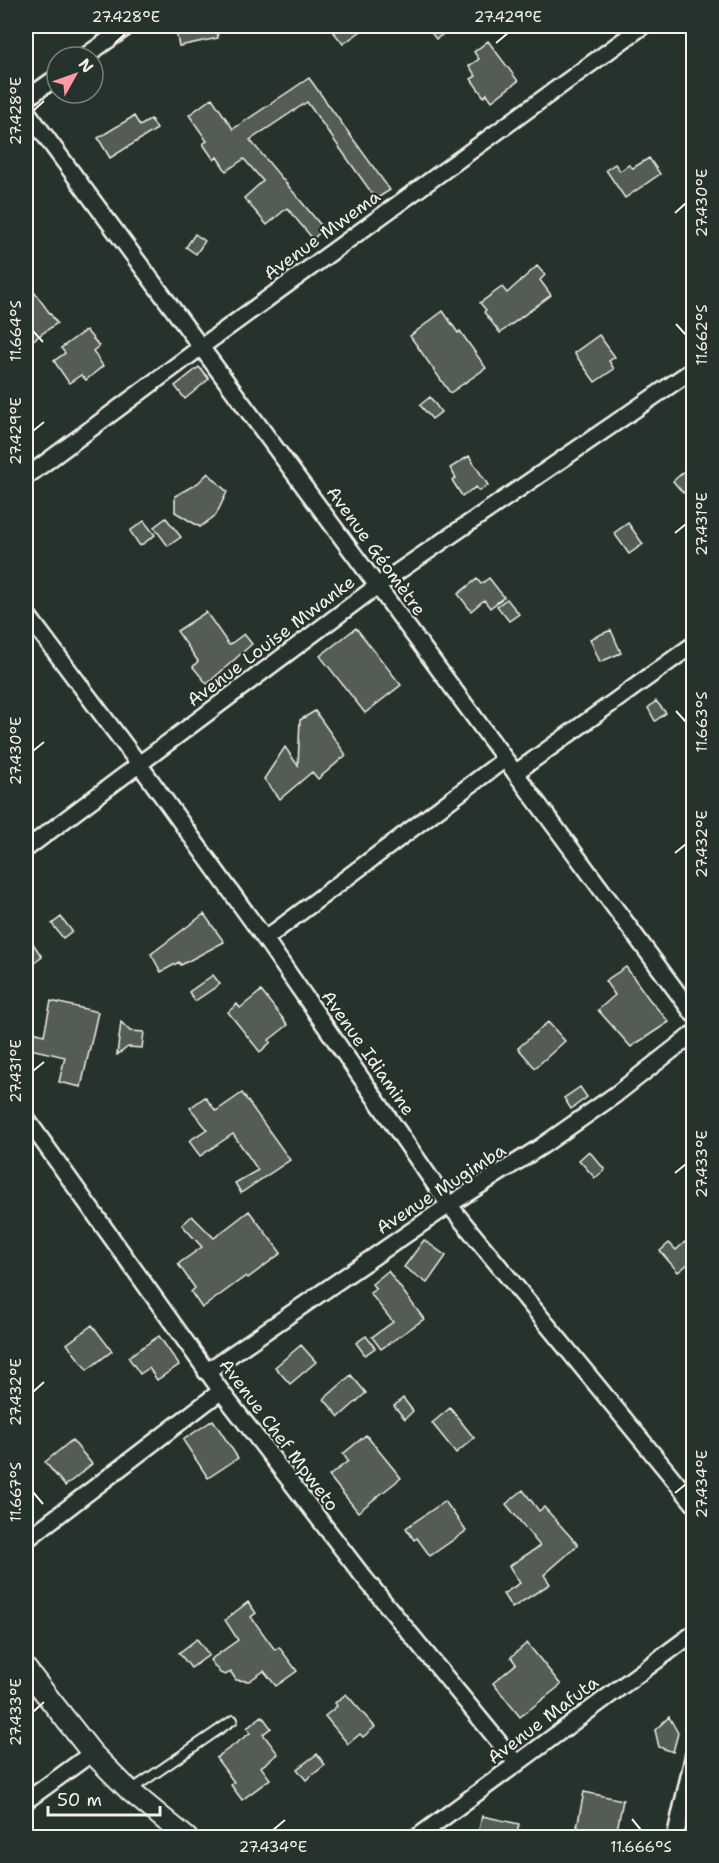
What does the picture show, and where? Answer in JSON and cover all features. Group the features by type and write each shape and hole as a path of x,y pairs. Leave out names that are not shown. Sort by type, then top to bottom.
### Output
{"street":[{"path":"101,45 128,26"},
{"name":"Avenue Mwema","path":"26,477 643,26"},
{"path":"26,99 45,86"},
{"name":"Avenue Géomètre","path":"26,110 693,1015"},
{"name":"Avenue Louise Mwanke","path":"26,849 377,586 693,369"},
{"name":"Avenue Idiamine","path":"26,613 139,764 265,939 449,1205 693,1504"},
{"path":"515,773 693,644"},
{"path":"265,939 505,759"},
{"name":"Avenue Mugimba","path":"206,1372 449,1205 542,1146 615,1095 693,1033"},
{"name":"Avenue Chef Mpweto","path":"26,1118 206,1372 362,1575 517,1764"},
{"path":"26,1540 221,1391"},
{"name":"Avenue Mafuta","path":"416,1838 693,1633"},
{"path":"26,1669 92,1753 130,1791 187,1838"},
{"path":"26,1801 92,1753"},
{"path":"675,1838 693,1754"}],"lane":[{"path":"130,1791 233,1720"}],"building":[{"path":"175,26 216,26 218,38 179,46"},
{"path":"329,26 368,26 343,44"},
{"path":"426,26 455,26 436,39"},
{"path":"488,41 518,81 492,101 487,94 484,97 471,79 476,76 469,66 479,59 474,52"},
{"path":"309,78 390,190 376,199 307,102 250,140 324,229 313,239 287,208 267,225 244,198 263,181 244,159 226,171 217,157 214,160 203,144 207,141 189,115 212,98 233,129"},
{"path":"134,116 140,126 151,119 157,129 110,158 98,138"},
{"path":"649,158 660,174 625,198 606,170 615,164 620,171 629,165 633,168"},
{"path":"195,234 205,241 196,254 186,247"},
{"path":"537,266 545,275 540,280 551,295 500,333 480,303 502,287 507,293"},
{"path":"26,281 57,323 26,345"},
{"path":"443,311 486,368 450,393 410,336"},
{"path":"86,330 99,346 93,351 103,366 86,380 81,375 69,383 54,361 65,353 61,348"},
{"path":"599,335 615,357 609,361 614,369 595,382 574,353"},
{"path":"199,367 209,379 185,399 175,386"},
{"path":"430,397 441,412 432,419 420,405"},
{"path":"469,456 488,485 479,491 476,487 462,496 452,480 456,478 450,468"},
{"path":"693,464 693,484 683,493 673,481"},
{"path":"208,473 227,492 216,515 200,527 175,512 175,496 198,483"},
{"path":"166,518 181,537 168,546 154,527"},
{"path":"144,521 155,535 140,546 130,531"},
{"path":"628,523 643,544 629,554 614,533"},
{"path":"489,578 504,597 490,608 484,600 471,611 458,594 477,579 481,584"},
{"path":"507,599 519,614 509,621 497,606"},
{"path":"206,612 229,645 244,634 252,644 207,684 193,667 198,661 177,631"},
{"path":"356,628 401,685 365,713 320,656"},
{"path":"611,630 621,653 600,662 590,639"},
{"path":"656,701 666,713 655,721 648,708"},
{"path":"315,711 346,755 318,779 312,772 280,799 264,779 285,747 298,766 300,720"},
{"path":"204,914 224,942 181,965 179,962 161,972 151,954"},
{"path":"61,917 72,931 63,938 52,924"},
{"path":"26,933 42,957 26,969"},
{"path":"626,967 669,1022 631,1047 598,1010 615,995 605,981"},
{"path":"213,975 220,984 195,1001 189,992"},
{"path":"261,991 288,1025 269,1040 271,1042 260,1052 228,1012 237,1004 240,1008"},
{"path":"51,1001 98,1012 81,1087 59,1082 65,1057 26,1048 26,1030 44,1035"},
{"path":"121,1022 130,1031 144,1032 142,1048 128,1047 117,1055"},
{"path":"548,1022 565,1041 535,1068 518,1048"},
{"path":"580,1087 587,1097 571,1109 564,1098"},
{"path":"242,1093 290,1160 241,1193 235,1183 258,1170 233,1134 200,1156 189,1141 207,1129 190,1108 205,1097 216,1111"},
{"path":"589,1151 605,1170 595,1178 579,1160"},
{"path":"249,1211 281,1253 202,1308 191,1292 195,1288 178,1264 202,1247 182,1225 192,1216 214,1238"},
{"path":"693,1235 693,1260 678,1272 660,1251 669,1243 676,1250"},
{"path":"424,1240 446,1256 427,1283 404,1267"},
{"path":"388,1271 424,1319 381,1349 372,1337 393,1322 370,1293 376,1289 372,1284"},
{"path":"92,1325 112,1351 87,1370 67,1344"},
{"path":"159,1336 179,1365 157,1380 149,1368 140,1374 128,1357"},
{"path":"366,1336 375,1348 365,1355 356,1343"},
{"path":"301,1345 316,1362 290,1384 275,1367"},
{"path":"351,1375 366,1393 339,1417 324,1399"},
{"path":"403,1398 413,1411 405,1419 394,1406"},
{"path":"450,1408 474,1438 456,1453 432,1423"},
{"path":"213,1420 238,1458 208,1478 183,1440"},
{"path":"366,1435 401,1478 358,1512 329,1476 348,1461 343,1454"},
{"path":"72,1440 92,1464 65,1486 45,1462"},
{"path":"523,1490 539,1511 544,1507 578,1545 544,1575 550,1584 512,1608 503,1594 520,1583 509,1566 540,1546 506,1504"},
{"path":"445,1501 466,1531 430,1556 417,1538 414,1540 406,1528"},
{"path":"248,1602 256,1613 251,1617 275,1650 279,1647 297,1671 276,1686 264,1671 249,1681 236,1680 231,1672 225,1675 220,1673 210,1660 238,1640 225,1620"},
{"path":"197,1639 209,1655 191,1668 179,1653"},
{"path":"527,1643 561,1685 520,1717 493,1683 516,1664 511,1657"},
{"path":"346,1694 375,1727 363,1737 360,1734 348,1744 325,1716"},
{"path":"262,1716 271,1728 263,1734 278,1754 261,1767 270,1779 242,1800 231,1785 234,1782 216,1758 250,1733 247,1728"},
{"path":"669,1717 678,1733 673,1752 659,1747 655,1730"},
{"path":"317,1754 325,1765 306,1780 297,1769"},
{"path":"584,1792 623,1800 616,1835 599,1832 597,1837 582,1834 583,1828 577,1827"},
{"path":"482,1816 519,1824 516,1838 477,1838"}]}
